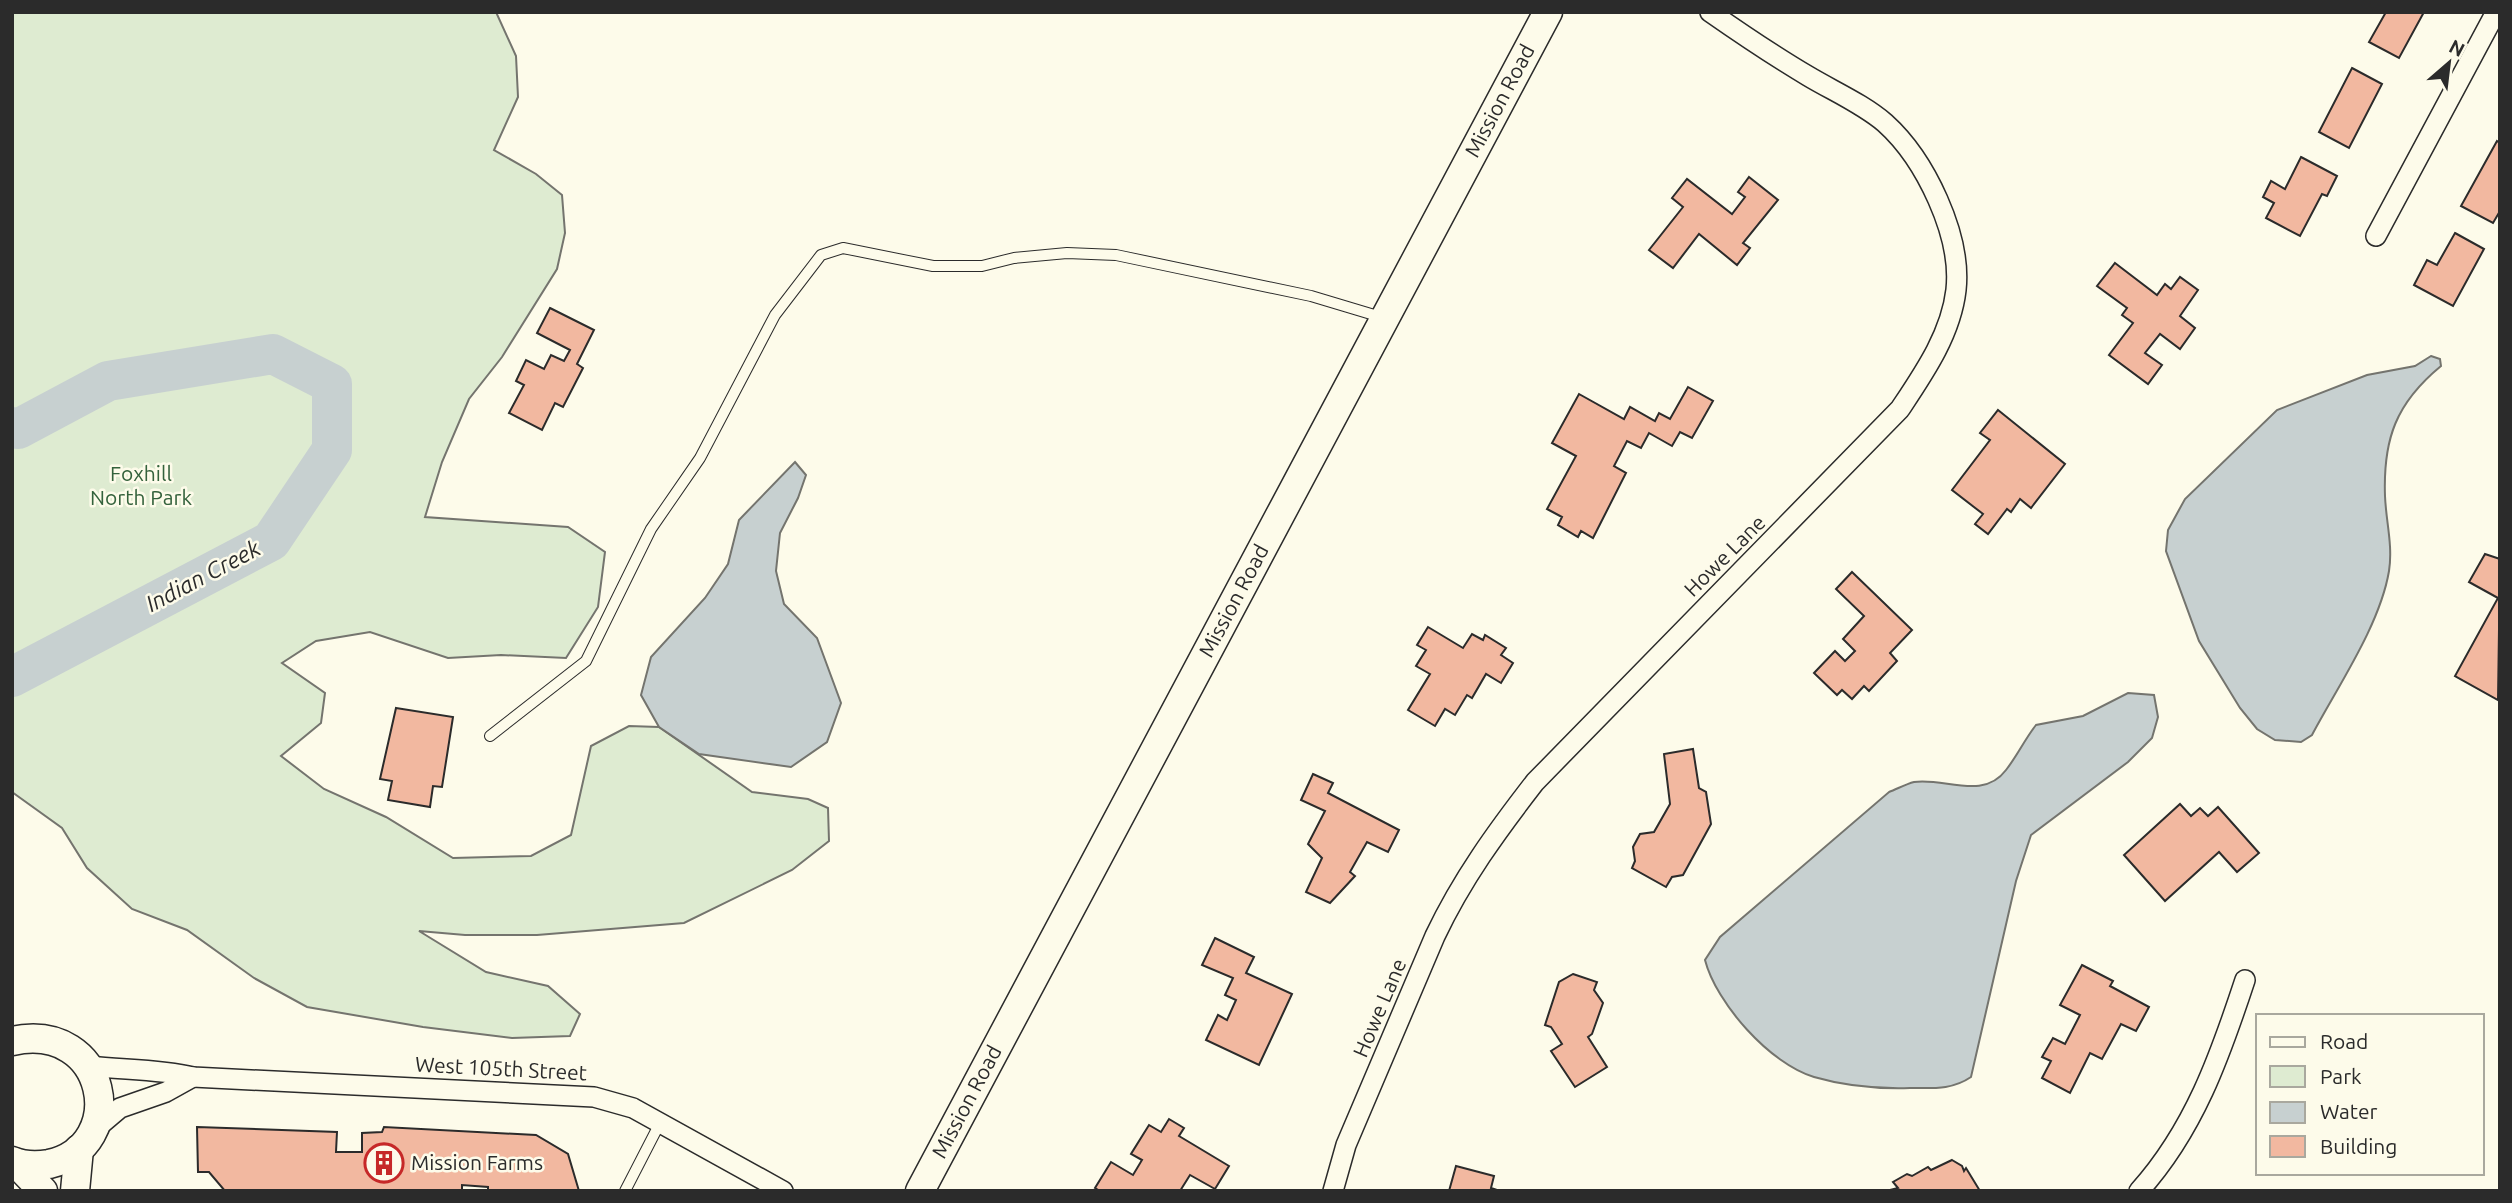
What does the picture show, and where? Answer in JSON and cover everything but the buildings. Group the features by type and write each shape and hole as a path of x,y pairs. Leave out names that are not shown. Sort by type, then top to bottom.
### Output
{"main road":[{"name":"Mission Road","path":"919,1191 1548,12"},
{"path":"18,1036 54,1040 74,1050 89,1066 98,1087 99,1109 86,1140 75,1191"},
{"path":"14,1162 38,1166 61,1161 86,1140"},
{"path":"14,1162 43,1191"}],"street":[{"name":"Howe Lane","path":"1333,1191 1346,1145 1435,936 1451,903 1489,841 1535,782 1894,415 1929,366 1948,323 1956,290 1953,250 1942,211 1913,155 1884,123 1866,110 1750,42 1710,12"},
{"path":"2376,236 2496,12"},
{"path":"2139,1191 2164,1160 2201,1099 2217,1064 2245,980"},
{"name":"West 105th Street","path":"89,1066 164,1070 193,1077 594,1097 633,1108 783,1191"},
{"path":"86,1140 120,1108 166,1092 193,1077"}],"lane":[{"path":"490,736 586,661 651,529 700,458 775,316 821,255 842,248 933,267 982,266 1014,258 1066,253 1116,255 1311,296 1385,318"},
{"path":"625,1191 660,1123"}],"green space":[{"name":"Foxhill North Park","path":"12,12 496,12 516,56 518,97 494,150 536,174 562,195 565,233 557,269 502,357 469,399 442,462 425,517 568,527 605,552 598,607 566,658 501,655 448,658 370,632 316,641 282,663 325,693 321,723 281,756 324,789 386,817 453,858 531,856 571,835 591,746 629,726 659,727 752,792 808,799 828,808 829,841 792,870 684,923 537,935 465,935 419,931 486,972 548,986 580,1014 570,1036 512,1038 423,1027 307,1007 254,978 187,930 132,909 87,868 62,828 12,792"}],"water":[{"path":"2431,356 2440,359 2441,366 2403,408 2390,440 2385,496 2390,561 2377,613 2312,735 2301,742 2275,740 2257,729 2240,708 2199,641 2166,551 2168,530 2185,499 2277,410 2367,375 2415,366"},
{"path":"795,462 806,475 798,498 780,533 776,571 784,604 817,638 841,703 827,742 791,767 699,754 659,727 641,695 651,657 705,598 728,564 739,520"},
{"path":"2128,693 2154,695 2158,717 2152,738 2128,762 2031,835 2016,881 1971,1077 1957,1084 1934,1088 1874,1087 1838,1083 1797,1070 1763,1046 1747,1030 1720,995 1705,960 1720,937 1889,792 1914,782 1926,781 1963,786 1986,784 1997,779 2006,770 2036,725 2083,716"}],"waterway":[{"name":"Indian Creek","path":"12,427 18,429 108,381 273,354 332,384 332,450 271,541 12,677"}],"place":[{"name":"Mission Farms","path":"384,1163"}]}
